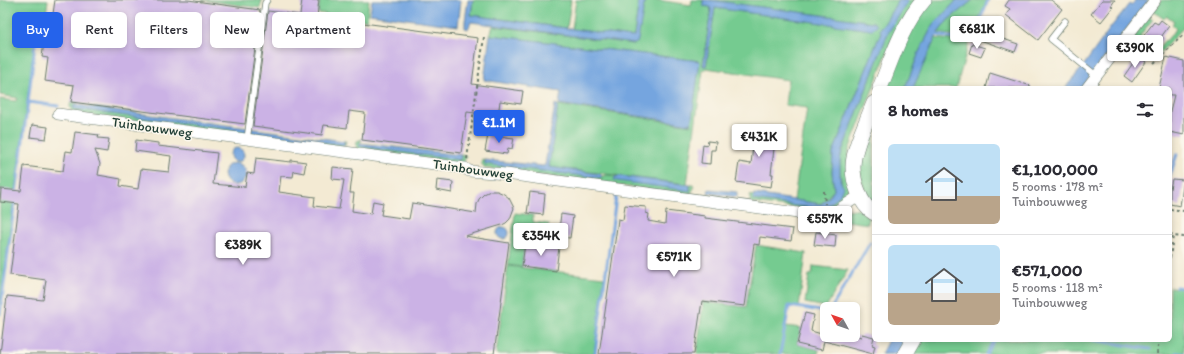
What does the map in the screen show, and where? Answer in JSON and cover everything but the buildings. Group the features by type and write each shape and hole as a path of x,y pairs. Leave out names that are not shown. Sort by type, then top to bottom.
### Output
{"street":[{"path":"881,86 894,50 908,22 924,0"},
{"path":"1088,86 1095,74 1155,0"},
{"path":"872,108 856,150 853,167 855,184 859,196 864,205 872,211"},
{"name":"Tuinbouwweg","path":"58,114 247,136 465,168 469,171 506,174 820,216 836,211 859,196"},
{"path":"905,354 912,342"}],"lane":[{"path":"247,136 265,4 267,0"},
{"path":"1065,21 1050,39 1095,74"}],"path":[{"path":"1154,63 1184,34"},
{"path":"465,168 484,37"},
{"path":"824,191 824,200"},
{"path":"1172,209 1184,211"},
{"path":"1172,243 1173,236 1184,237"},
{"path":"1158,354 1159,342"}],"green space":[{"path":"0,0 48,0 46,12 12,12 12,48 34,48 0,305 0,99 16,101 17,98 0,95"},
{"path":"202,0 262,0 260,8"},
{"path":"320,0 369,0 367,20 365,20 365,12 318,12"},
{"path":"473,0 571,0 567,28 471,15"},
{"path":"576,0 639,0 634,36 631,37 572,29"},
{"path":"645,0 657,0 691,5 692,0 703,0 703,6 710,7 711,10 703,65 706,66 715,8 871,30 873,22 710,0 898,0 881,27 881,32 833,153 832,172 834,190 821,204 794,200 807,108 785,105 788,80 706,68 703,70 687,184 549,167 558,105 691,125 700,61 490,35 493,26 634,44"},
{"path":"909,0 916,0 892,40 874,86 872,86 872,91 849,150 848,192 846,198 842,203 830,210 829,205 838,197 841,191 840,158 842,151 888,33"},
{"path":"931,0 957,0 933,25 920,50 906,86 886,86 904,41"},
{"path":"973,0 987,0 970,40 957,86 914,86 935,38 957,41 959,39 957,36 938,33 948,20"},
{"path":"1162,0 1184,0 1184,27 1158,55 1155,52 1176,29 1172,25 1174,21 1167,16 1164,19 1153,11"},
{"path":"1149,16 1153,19 1140,36 1150,45 1145,55 1130,42"},
{"path":"71,102 78,103 77,105 73,106 75,109 343,145 344,141 346,141 345,145 341,149 74,113 70,108"},
{"path":"872,122 872,201 862,182 860,171 862,149"},
{"path":"362,139 359,145 363,147 460,160 461,155 466,156 463,164 358,149 356,146 357,141"},
{"path":"482,159 485,160 485,164 600,178 605,175 610,175 690,191 690,185 693,185 694,188 690,195 485,168 481,163"},
{"path":"750,195 754,196 753,200 819,209 823,207 823,211 751,203"},
{"path":"854,209 860,210 868,217 868,224 825,218 844,211"},
{"path":"515,213 533,215 533,222 549,224 545,244 525,242 522,267 508,265"},
{"path":"756,245 806,253 799,307 789,307 786,326 801,328 797,344 819,350 818,354 697,354 703,302 746,307"},
{"path":"508,266 604,277 594,354 496,354"},
{"path":"813,266 848,270 829,302 820,302 820,306 805,303 809,275 812,275"},
{"path":"1172,287 1184,289 1184,354 909,354 916,342 1172,342"}],"water":[{"path":"372,0 461,0 458,26 370,14"},
{"path":"468,0 473,0 471,15 631,37 634,36 639,0 645,0 638,40 637,43 634,44 471,22 468,29 465,28 465,21"},
{"path":"703,0 873,22 877,25 871,30 715,8 706,66 703,66 711,10 710,7 703,6"},
{"path":"898,0 909,0 888,33 842,151 840,160 840,179 843,187 840,195 829,205 819,209 753,200 754,194 821,204 830,196 834,190 832,172 833,153 881,32 881,27"},
{"path":"957,0 973,0 948,20 938,33 914,86 906,86 920,50 933,25"},
{"path":"1136,0 1149,0 1083,86 1067,86 1129,4 1131,5"},
{"path":"490,35 700,61 691,124 559,104 561,92 484,80"},
{"path":"555,104 558,105 549,167 600,174 602,176 600,178 485,164 485,160 545,165"},
{"path":"77,105 344,141 344,145 73,108 73,106"},
{"path":"360,143 461,155 460,160 363,147 359,146"},
{"path":"237,148 242,150 244,155 242,160 237,162 232,160 230,155 232,150"},
{"path":"235,163 243,166 246,174 243,182 235,185 227,182 224,174 227,166"},
{"path":"619,176 690,185 690,191 614,180 615,177"},
{"path":"709,189 737,192 737,197 708,193"},
{"path":"501,227 505,227 509,233 505,239 501,239 497,235 497,231"},
{"path":"887,342 906,342 899,354 881,354"}],"waterway":[{"path":"972,41 988,0"},
{"path":"937,35 957,39"},
{"path":"28,102 35,48"},
{"path":"16,193 28,102 58,106"},
{"path":"1172,169 1177,154"},
{"path":"595,354 616,197"},
{"path":"0,314 15,200"},
{"path":"835,302 870,243"},
{"path":"1176,287 1184,288"},
{"path":"780,354 789,306 820,311"},
{"path":"986,354 993,342"},
{"path":"1106,342 1150,349"},
{"path":"1177,353 1184,354"}]}
